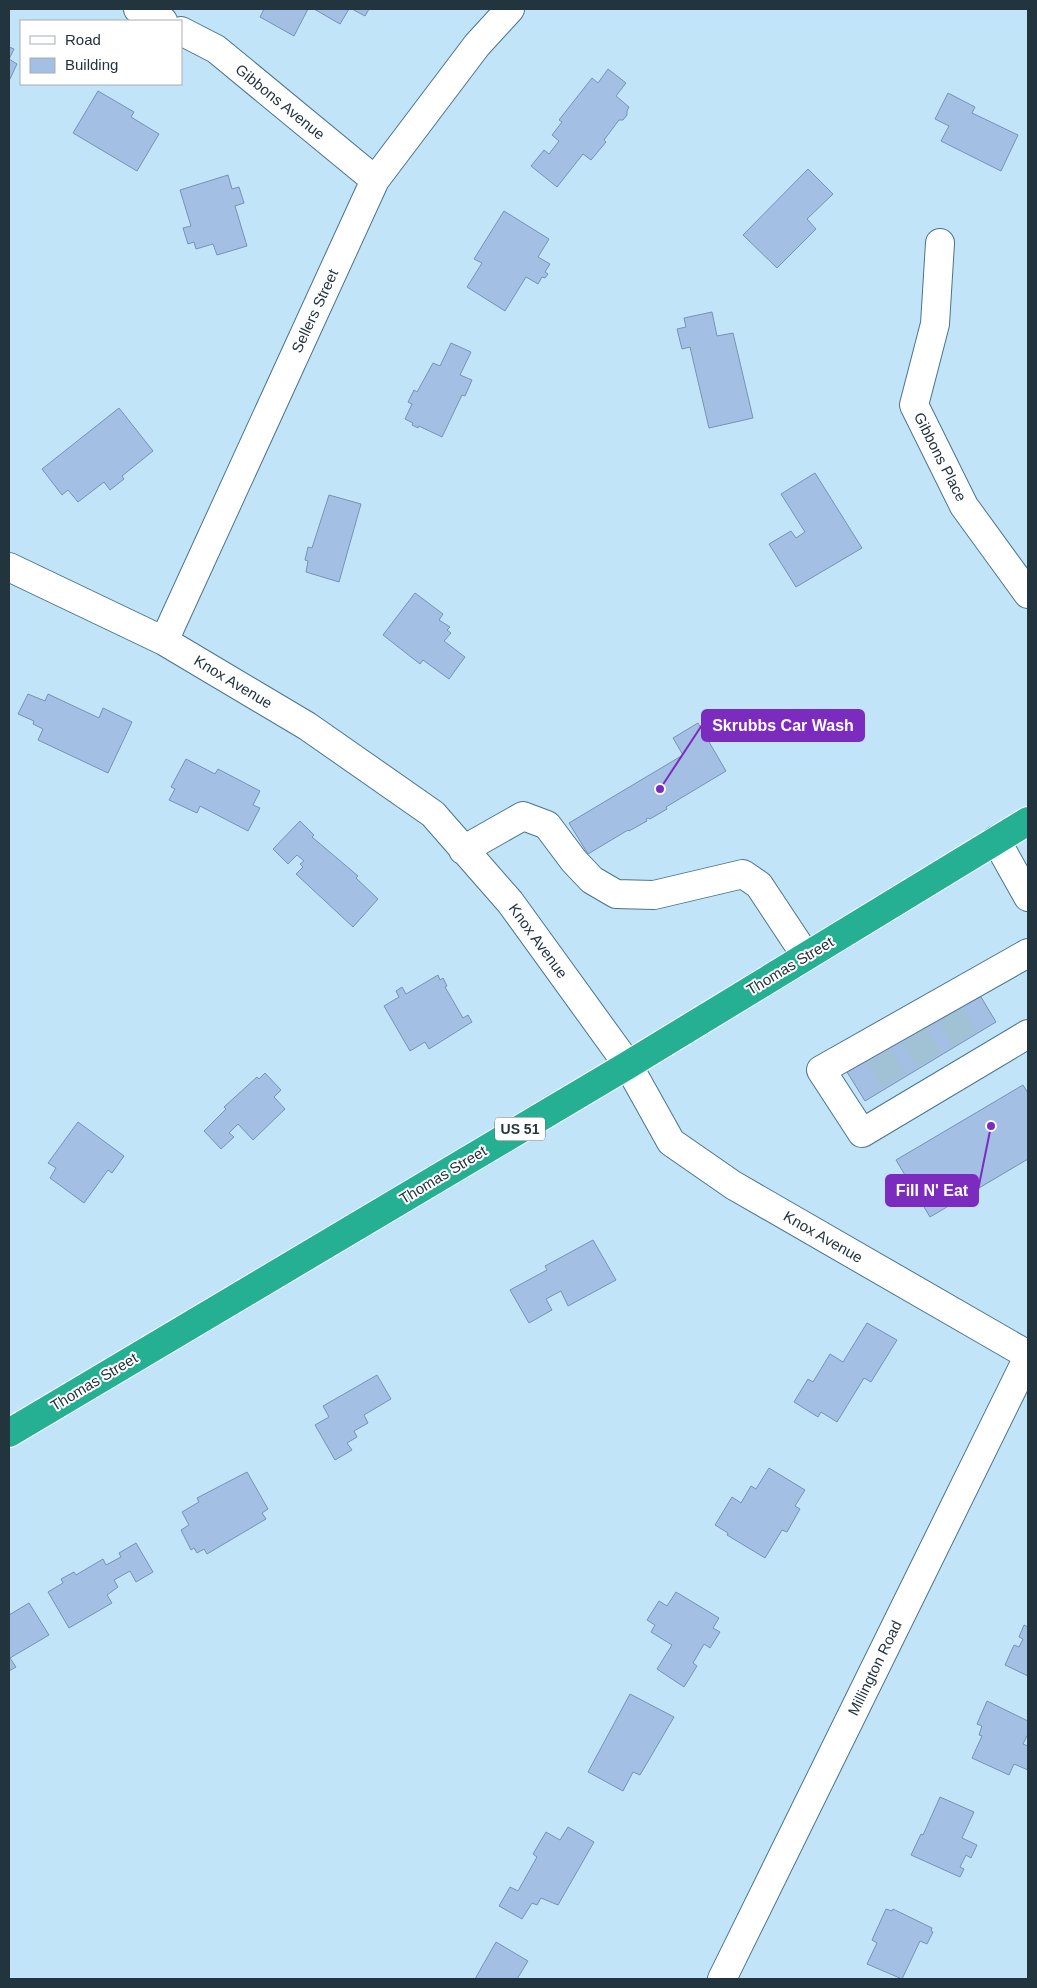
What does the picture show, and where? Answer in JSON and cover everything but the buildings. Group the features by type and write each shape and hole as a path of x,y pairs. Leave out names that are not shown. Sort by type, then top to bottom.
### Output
{"highway":[{"name":"Thomas Street","path":"9,1433 628,1065 1028,821"}],"street":[{"path":"138,9 161,20"},
{"name":"Sellers Street","path":"164,641 375,180 477,45 510,9"},
{"name":"Gibbons Avenue","path":"182,32 216,49 375,180"},
{"name":"Gibbons Place","path":"940,244 934,324 914,405 964,506 1028,594"},
{"name":"Knox Avenue","path":"9,567 164,641 307,726 433,814 510,902 628,1065 670,1142 733,1185 1028,1356"},
{"path":"463,850 523,816 546,825 574,861 592,880 616,894 654,895 743,874 759,884 806,956"},
{"path":"996,840 1028,897"},
{"path":"1028,953 946,1008 874,1050 821,1070 862,1133 903,1096 974,1053 1028,1034"},
{"name":"Millington Road","path":"722,1979 1028,1356"}],"tunnel":[{"path":"950,1015 968,1044"},
{"path":"914,1036 933,1065"},
{"path":"879,1057 898,1086"}],"place":[{"name":"Skrubbs Car Wash","path":"660,789"},
{"name":"Fill N' Eat","path":"991,1126"}]}
